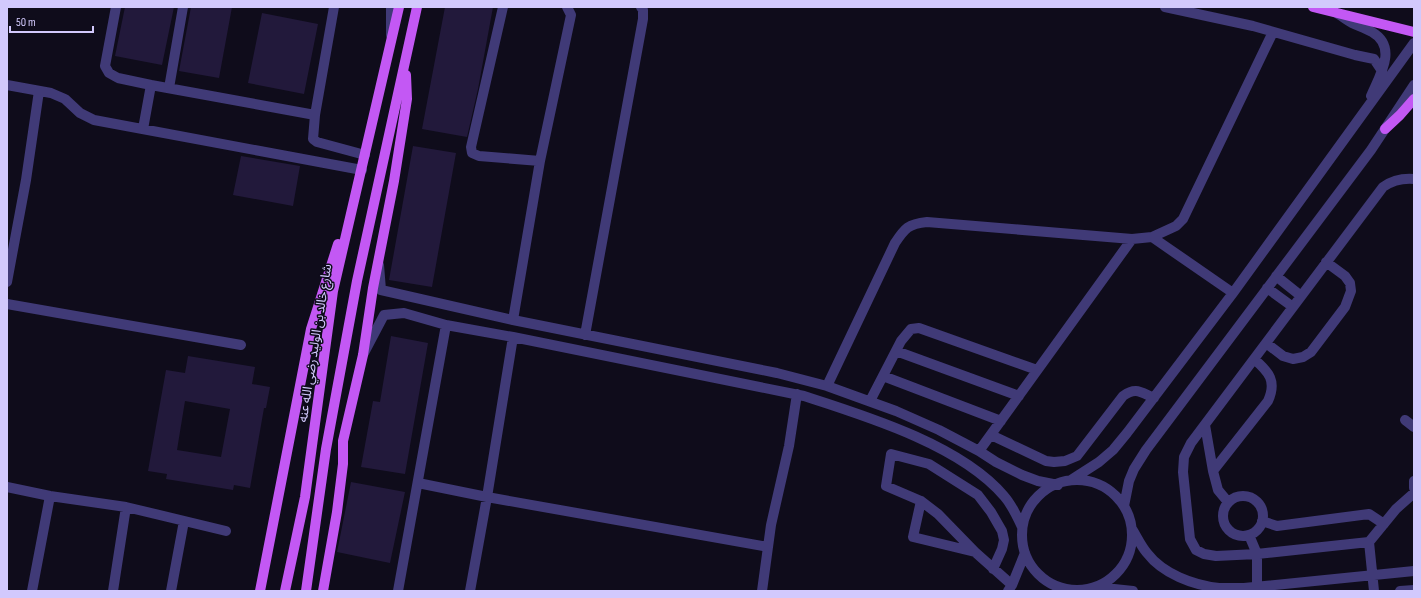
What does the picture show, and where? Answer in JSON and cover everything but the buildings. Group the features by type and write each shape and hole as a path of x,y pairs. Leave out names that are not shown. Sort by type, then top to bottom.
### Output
{"main road":[{"name":"شارع خالد بن الوليد رضي الله عنه","path":"285,591 305,497 333,291 399,7"},
{"path":"306,591 326,449 356,281 417,7"},
{"path":"1314,7 1414,32"},
{"path":"323,591 338,505 343,464 343,440 363,355 372,288 394,181 407,99 405,61"},
{"path":"1385,129 1400,115 1414,98"},
{"path":"260,591 311,329 361,173"}],"street":[{"path":"116,7 105,66 108,73 118,78 151,85 315,115"},
{"path":"169,88 183,7"},
{"path":"334,7 315,115 313,139 317,142 365,155"},
{"path":"391,7 391,44"},
{"path":"503,7 471,147 472,153 479,156 540,161"},
{"path":"585,334 643,19 643,10 641,7"},
{"path":"1165,7 1253,26 1374,59 1382,70"},
{"path":"513,320 540,161 571,15 568,8"},
{"path":"1337,13 1352,23 1372,32 1381,39 1386,50 1385,63 1363,113"},
{"path":"827,386 895,243 903,231 914,223 927,222 1132,239 1152,237 1176,226 1183,219 1273,32"},
{"path":"1071,480 1084,480 1106,488 1116,496 1124,506 1129,516 1132,529 1131,542 1123,564 1115,574 1095,587 1083,590 1068,590 1047,581 1038,573 1025,553 1022,540 1022,527 1031,505 1049,488 1071,480 1099,462 1113,450 1233,293 1414,43"},
{"path":"7,85 51,93 65,99 80,113 94,120 361,173"},
{"path":"143,129 151,85"},
{"path":"1124,506 1129,482 1134,469 1146,450 1371,150 1414,85"},
{"path":"7,282 26,180 39,91"},
{"path":"1414,179 1403,178 1391,182 1383,187 1191,443 1184,457 1183,472 1190,539 1196,550 1204,554 1216,556 1257,554 1369,542 1396,509 1414,493"},
{"path":"1152,237 1233,293"},
{"path":"979,451 1132,239"},
{"path":"379,259 381,290 513,320 777,373 827,386 870,401 938,430 1022,475 1038,481 1058,484"},
{"path":"1266,343 1283,356 1293,359 1303,357 1311,352 1345,307 1351,291 1350,283 1345,276 1326,262"},
{"path":"1276,276 1302,296"},
{"path":"1267,288 1293,307"},
{"path":"7,304 241,345"},
{"path":"363,355 384,315 404,313 446,325 797,394 890,426 929,442 957,457 984,476 1004,496 1013,509 1022,527"},
{"path":"398,591 446,325"},
{"path":"870,401 906,334 911,329 919,328 1037,370"},
{"path":"470,591 513,337"},
{"path":"896,352 1019,396"},
{"path":"1213,471 1268,401 1271,394 1271,377 1265,369 1254,360"},
{"path":"883,376 1000,421"},
{"path":"991,435 1046,461 1065,461 1077,456 1123,396 1130,391 1136,390 1154,398"},
{"path":"762,591 771,525 789,446 797,394"},
{"path":"1405,420 1414,427"},
{"path":"1205,425 1218,490 1228,502"},
{"path":"993,569 1004,540 1002,531 991,512 978,495 954,478 929,464 891,454 886,486 922,502 954,529 1010,588 1025,553"},
{"path":"1414,481 1414,488"},
{"path":"418,483 487,497 768,547"},
{"path":"7,488 126,507 226,531"},
{"path":"1240,495 1246,496 1253,498 1262,508 1262,521 1260,527 1255,532 1249,535 1235,535 1225,527 1222,514 1224,507 1228,502 1240,495"},
{"path":"32,591 50,496"},
{"path":"922,502 913,537 975,552"},
{"path":"113,591 126,507"},
{"path":"1262,521 1277,526 1369,514 1384,524"},
{"path":"171,591 184,521"},
{"path":"1132,529 1147,553 1160,566 1180,578 1219,588 1257,586 1414,571"},
{"path":"1249,535 1257,554 1257,586"},
{"path":"1369,542 1374,591"},
{"path":"1095,587 1133,591"},
{"path":"1400,591 1414,590"}]}
